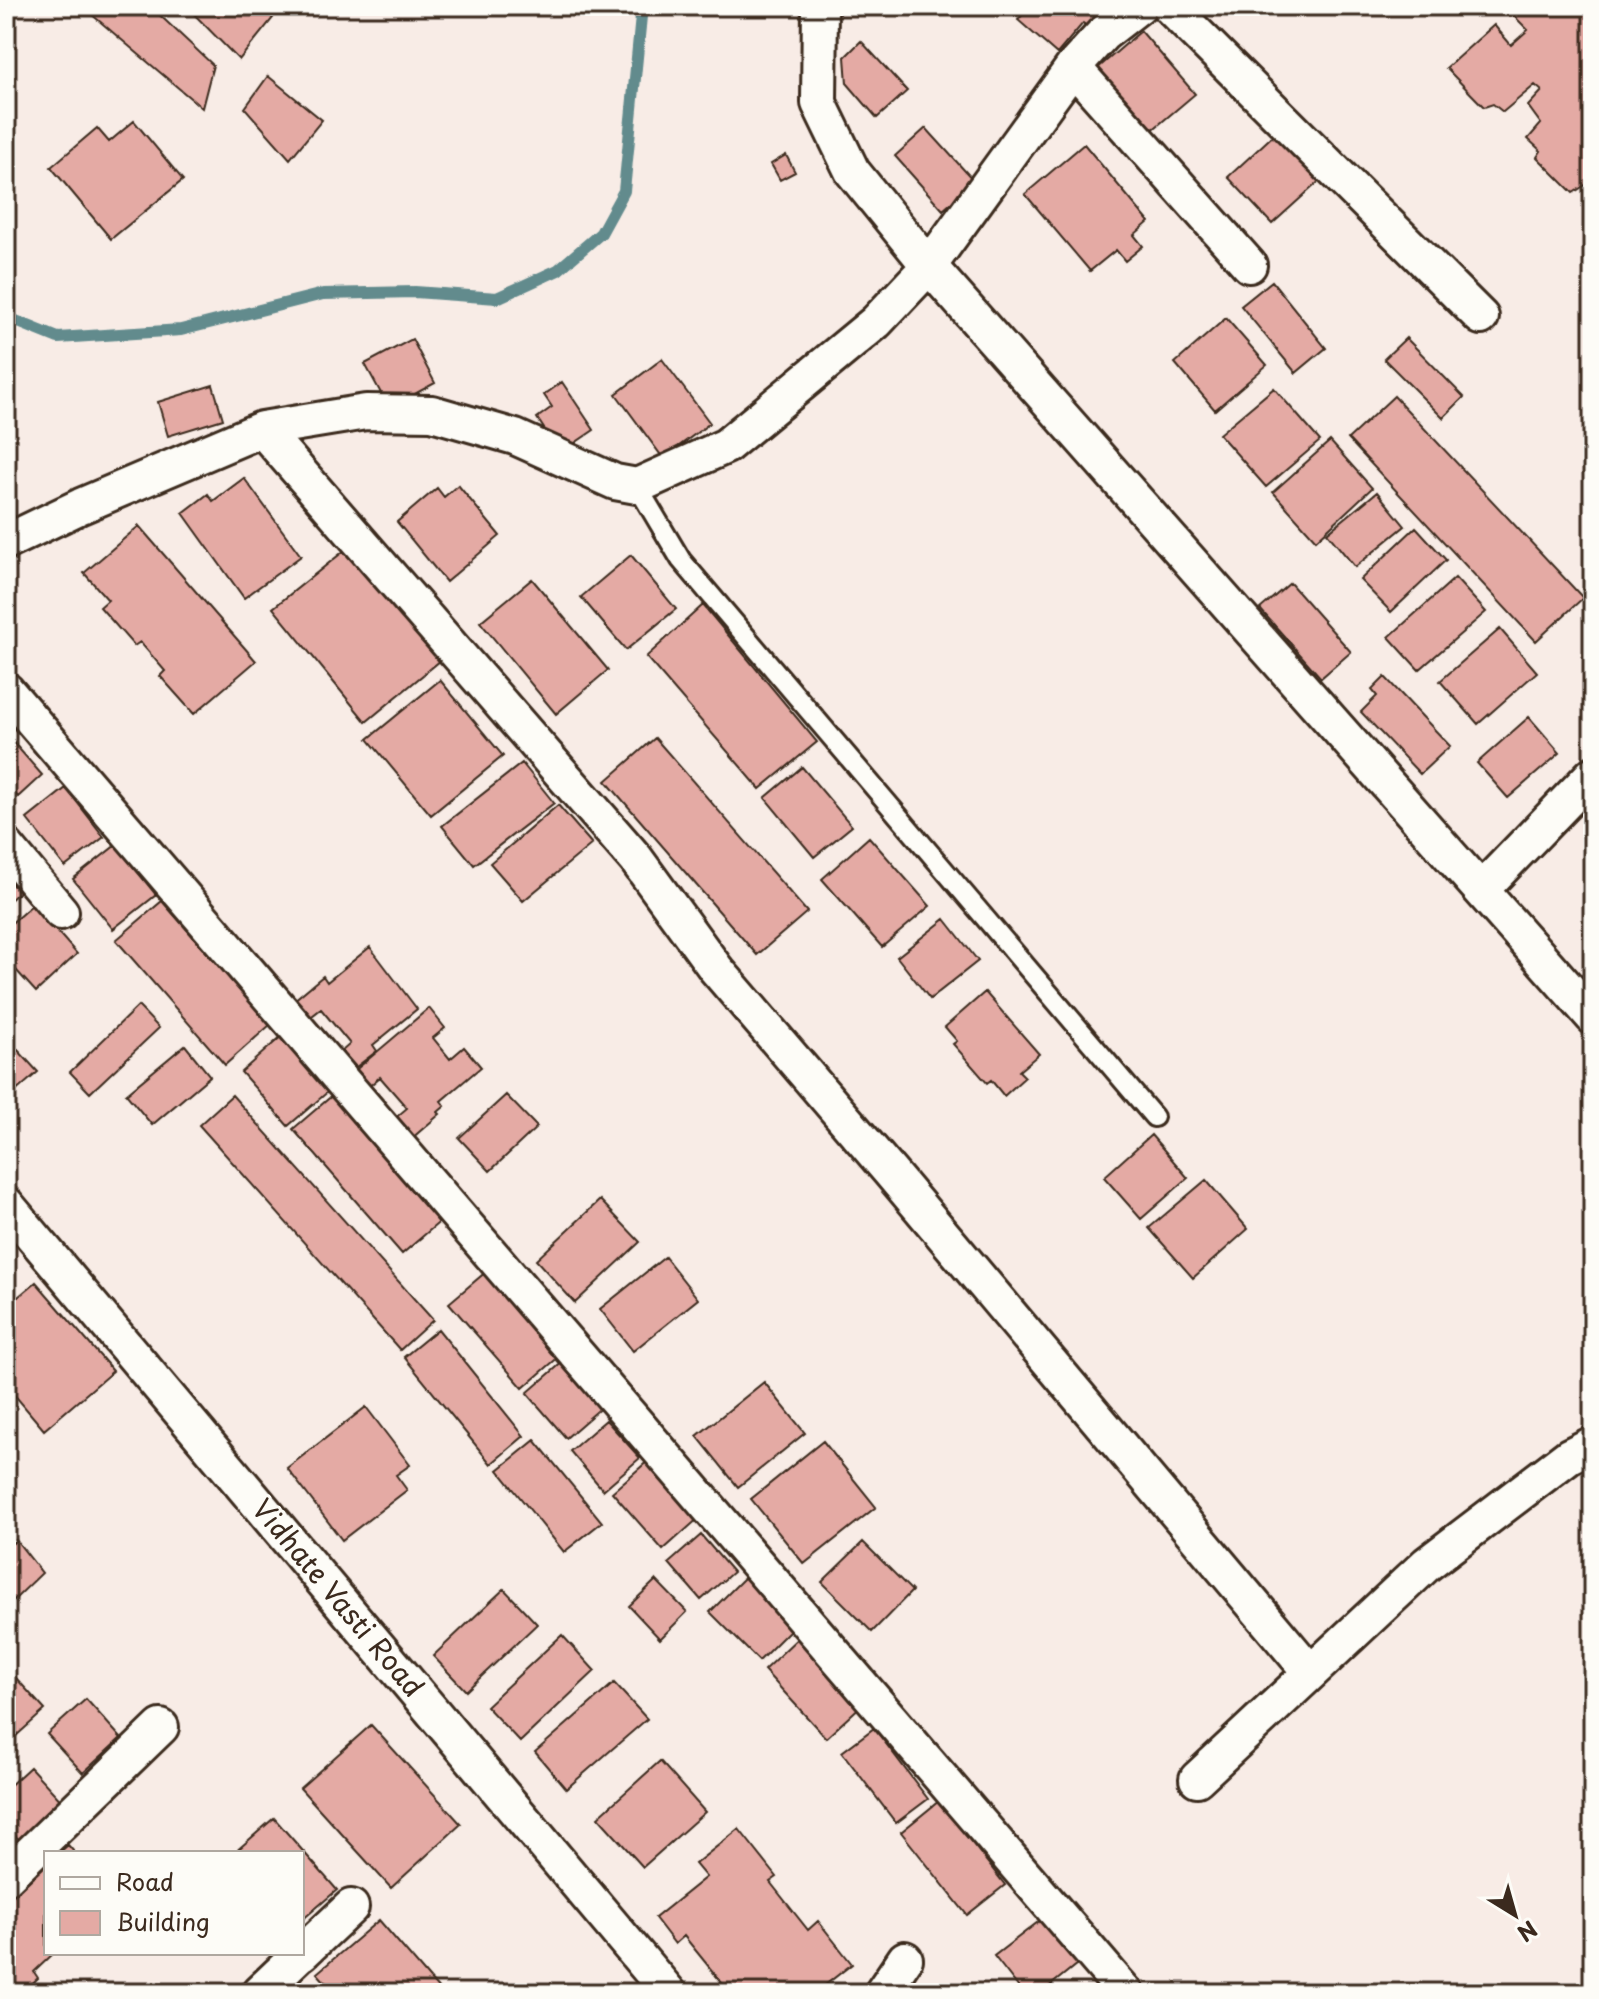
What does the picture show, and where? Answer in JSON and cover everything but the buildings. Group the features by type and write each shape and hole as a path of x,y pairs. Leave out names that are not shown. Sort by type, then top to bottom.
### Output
{"street":[{"path":"820,6 819,103 852,171 929,266 1593,1017"},
{"path":"6,542 81,506 262,429 366,412 432,413 515,437 615,482 637,486 726,446 876,322 929,266 1073,67 1103,34 1139,6"},
{"path":"1169,6 1481,317"},
{"path":"1073,67 1249,265"},
{"path":"262,429 636,859 716,969 1310,1672"},
{"path":"6,690 1126,1993"},
{"path":"1481,890 1593,774"},
{"path":"6,846 61,912"},
{"name":"Vidhate Vasti Road","path":"6,1204 669,1993"},
{"path":"1197,1779 1427,1564 1569,1456 1593,1444"},
{"path":"6,1877 161,1727"},
{"path":"304,1951 351,1907"},
{"path":"259,1993 300,1955"},
{"path":"882,1993 905,1959"}],"lane":[{"path":"637,486 681,560 1154,1117"}],"waterway":[{"path":"6,317 58,338 181,330 323,294 415,292 497,298 558,270 601,233 624,191 642,6"}]}
